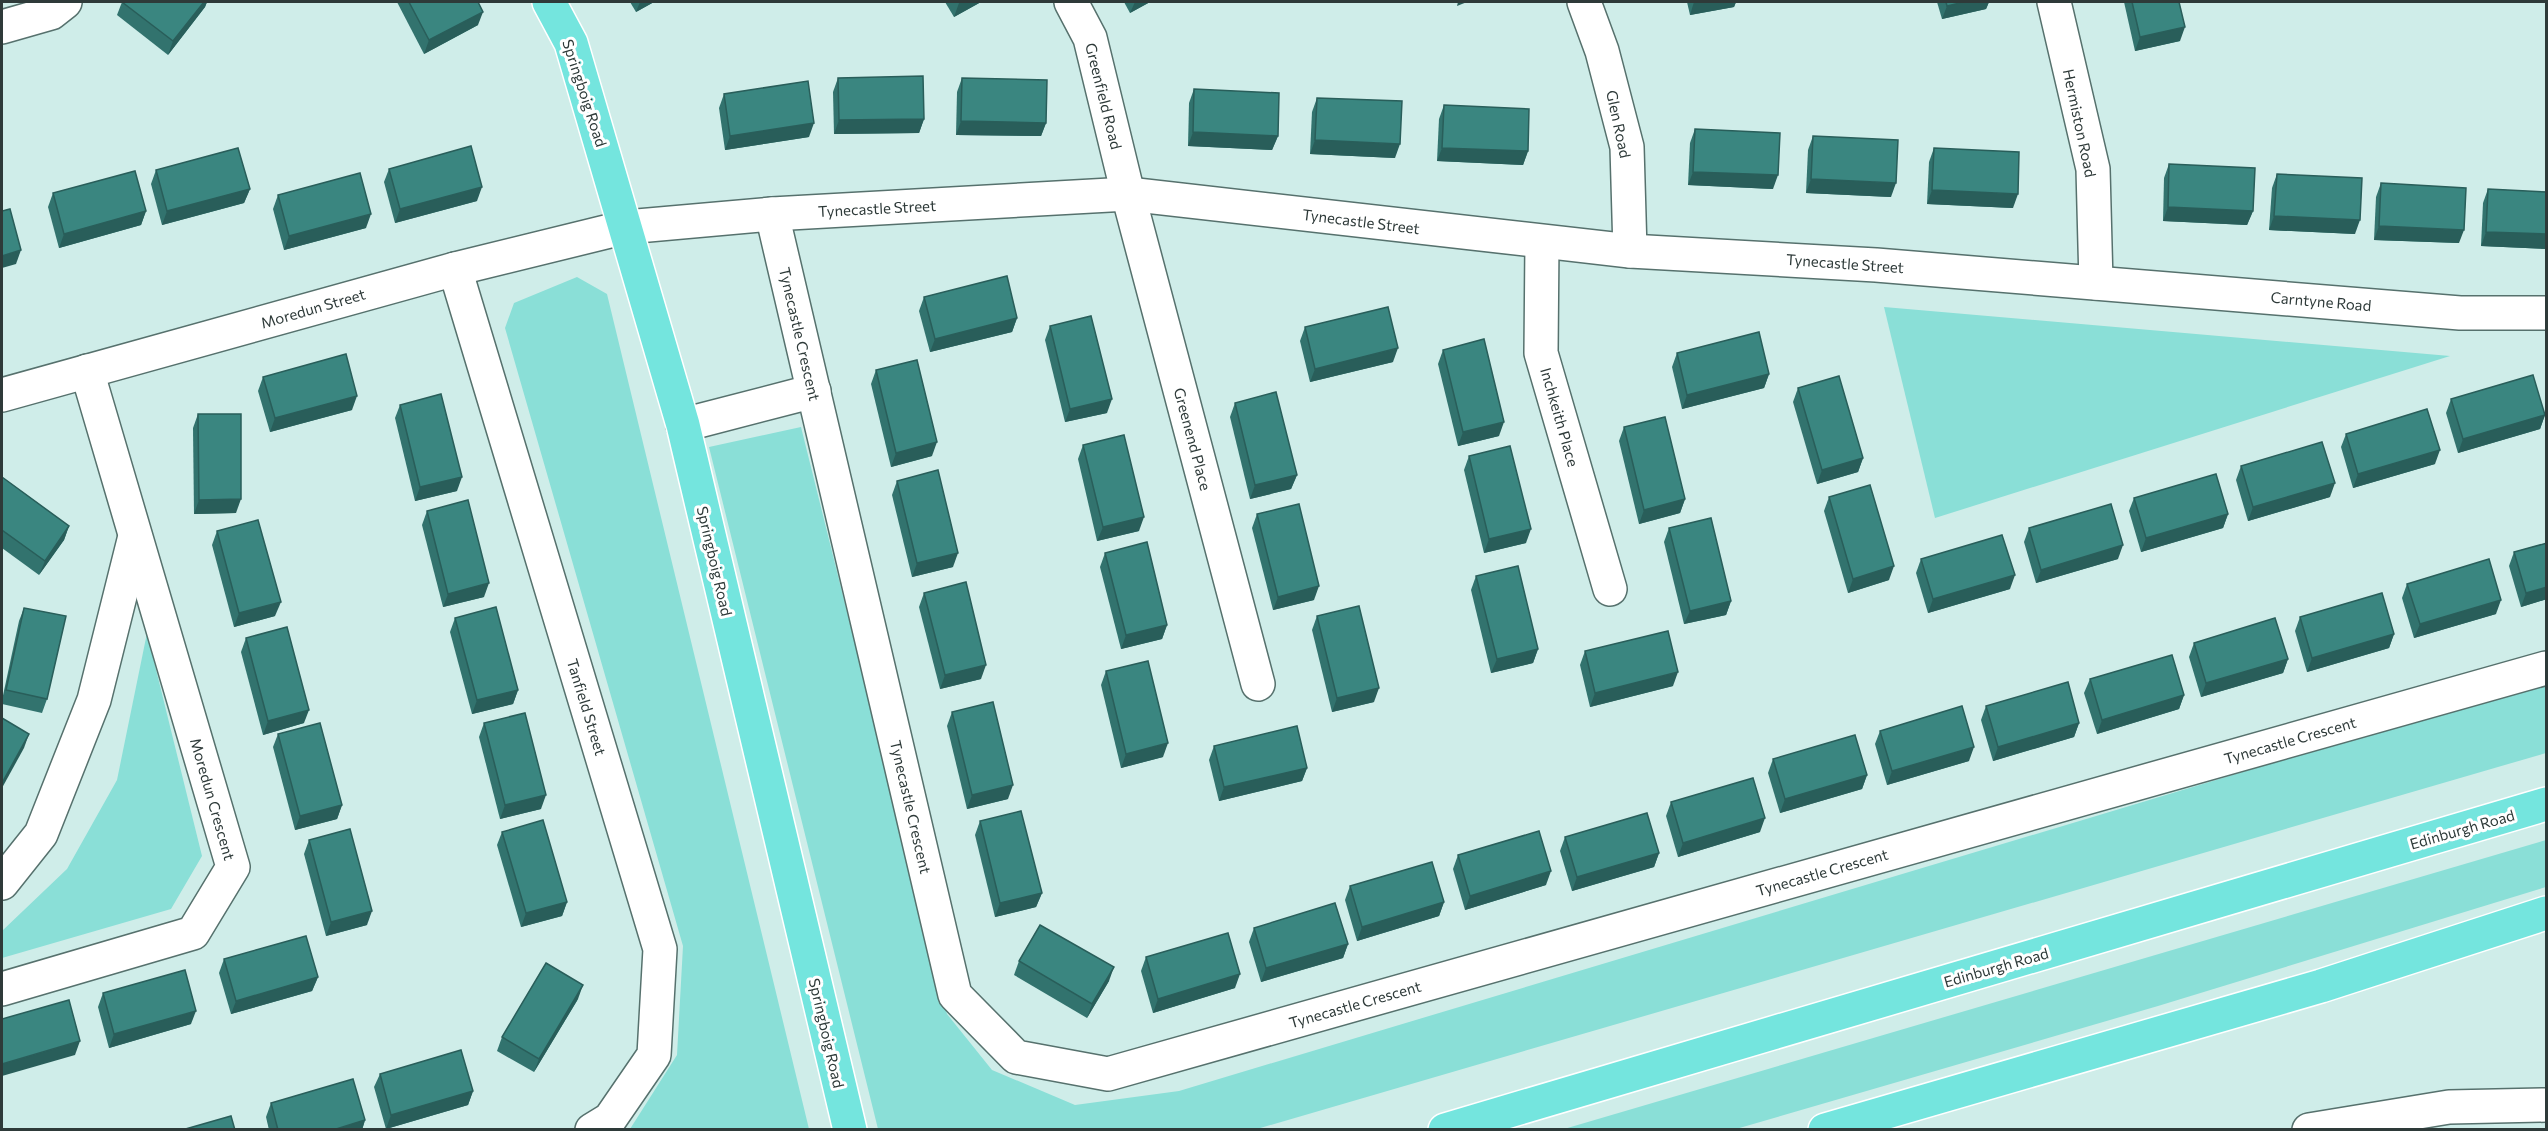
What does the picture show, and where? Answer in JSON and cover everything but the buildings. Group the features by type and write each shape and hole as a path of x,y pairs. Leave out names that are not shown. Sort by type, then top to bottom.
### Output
{"main road":[{"name":"Springboig Road","path":"549,2 571,43 683,425 850,1130"},
{"name":"Edinburgh Road","path":"1445,1130 2547,804"},
{"path":"1825,1130 2321,986 2547,914"}],"street":[{"path":"2,27 51,13 65,2"},
{"name":"Greenfield Road","path":"1071,2 1090,39 1128,194"},
{"name":"Glen Road","path":"1584,2 1602,51 1627,147 1630,250"},
{"name":"Hermiston Road","path":"2054,2 2092,169 2096,282"},
{"name":"Tynecastle Street","path":"626,227 772,214 1128,194 1542,242 2096,282"},
{"name":"Greenend Place","path":"1128,194 1258,684"},
{"name":"Tynecastle Crescent","path":"772,214 955,995 1016,1057 1108,1074 2547,668"},
{"name":"Moredun Street","path":"2,395 455,269 626,227"},
{"name":"Inchkeith Place","path":"1542,242 1541,353 1610,589"},
{"name":"Tanfield Street","path":"455,269 660,949 654,1055 610,1119 592,1130"},
{"name":"Carntyne Road","path":"2096,282 2460,313 2547,313"},
{"name":"Moredun Crescent","path":"2,989 193,933 232,867 87,371"},
{"path":"683,425 814,392"},
{"path":"2,883 41,834 94,700 135,535"},
{"path":"2309,1130 2449,1107 2547,1105"}],"shaded area":[{"path":"577,277 607,294 809,1129 630,1129 677,1055 683,946 505,328 514,303"},
{"path":"1884,307 2450,356 1935,518"},
{"path":"801,427 947,1014 992,1070 1075,1105 1179,1091 2546,681 2546,753 1257,1129 878,1129 709,447"},
{"path":"147,633 202,856 171,909 2,958 2,931 67,869 117,780"},
{"path":"2546,840 2546,887 2158,1006 1736,1129 1564,1129"}]}
